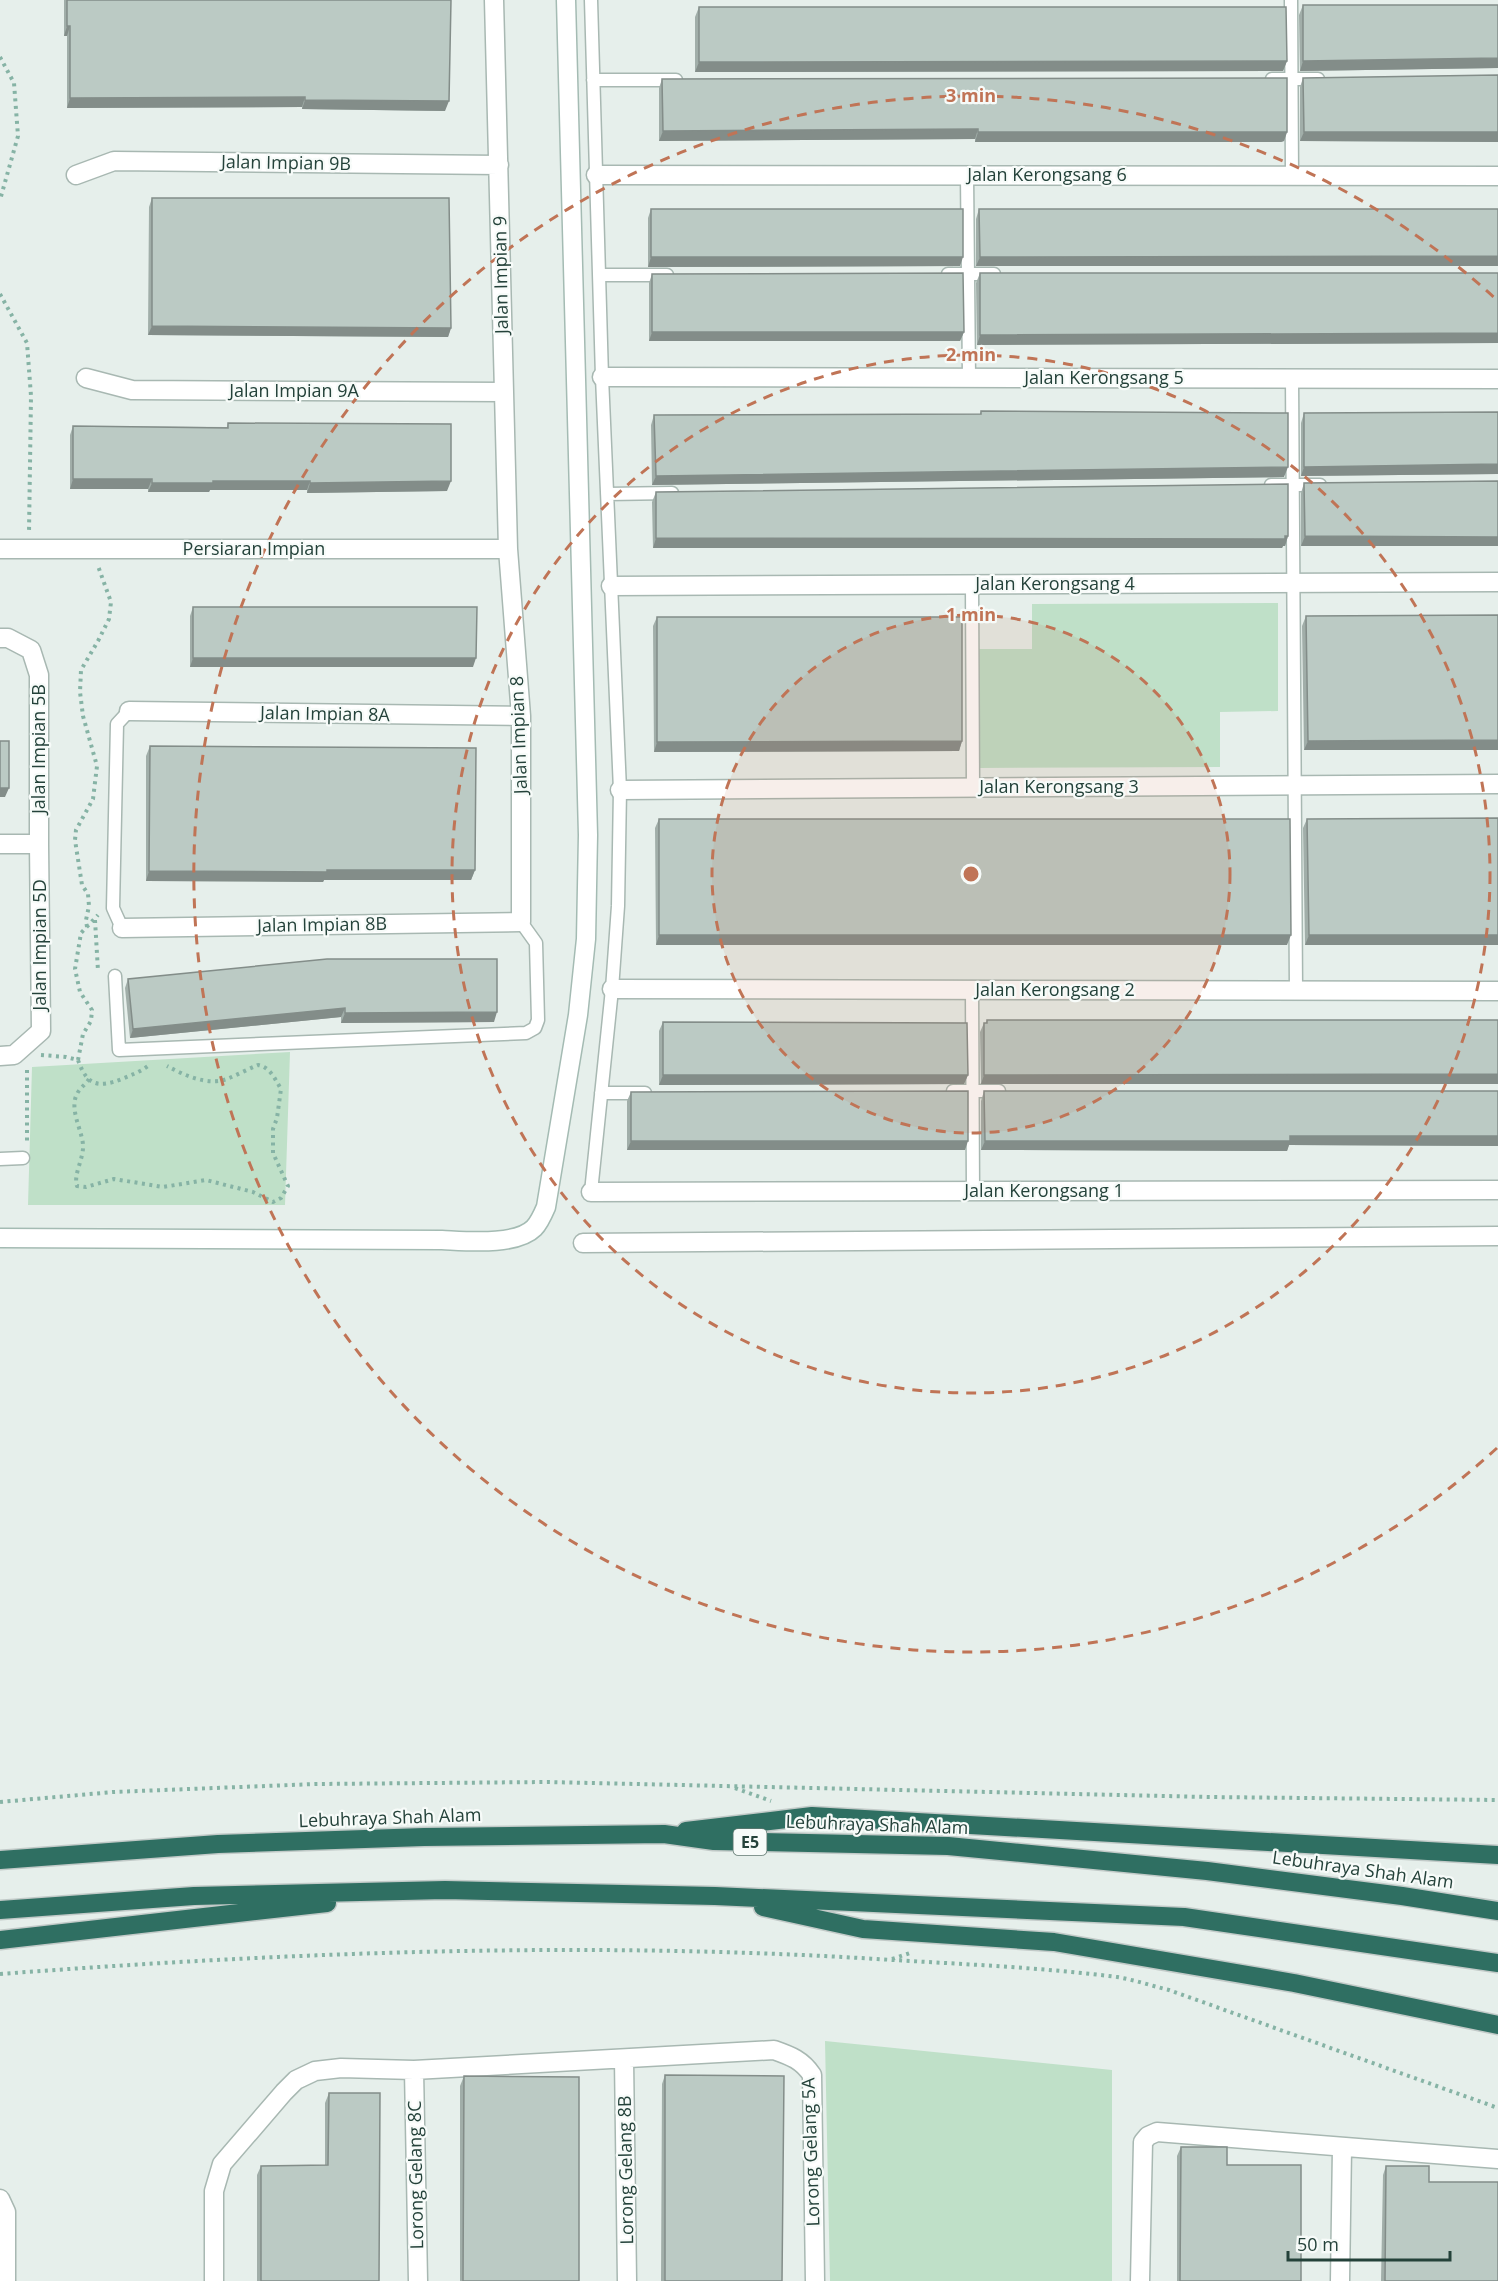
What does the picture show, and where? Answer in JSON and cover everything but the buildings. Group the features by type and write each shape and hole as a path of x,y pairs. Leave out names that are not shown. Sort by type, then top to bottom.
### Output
{"highway":[{"path":"664,1834 812,1816 1498,1855"},
{"name":"Lebuhraya Shah Alam","path":"0,1860 218,1844 424,1837 664,1834 714,1842 960,1848 1207,1871 1498,1911"},
{"path":"0,1940 445,1890"},
{"path":"0,1910 194,1896 445,1890 715,1896 1184,1917 1498,1963"},
{"path":"715,1896 863,1929 1054,1942 1294,1983 1498,2025"}],"street":[{"name":"Jalan Impian 9","path":"494,0 508,549"},
{"path":"0,1238 442,1240 489,1243 534,1229 546,1208 578,1015 586,939 588,835 566,0"},
{"name":"Jalan Impian 9B","path":"76,175 114,162 499,165"},
{"name":"Jalan Kerongsang 6","path":"596,175 1498,176"},
{"name":"Jalan Kerongsang 5","path":"602,377 1498,379"},
{"name":"Jalan Impian 9A","path":"86,378 132,390 504,392"},
{"name":"Persiaran Impian","path":"0,549 508,549"},
{"name":"Jalan Impian 8","path":"508,549 521,716 521,922"},
{"name":"Jalan Kerongsang 4","path":"611,586 1498,582"},
{"name":"Jalan Impian 5B","path":"0,638 8,638 31,650 39,675 39,844"},
{"name":"Jalan Impian 8A","path":"129,711 521,716"},
{"name":"Jalan Kerongsang 3","path":"620,790 1498,784"},
{"path":"0,844 39,844"},
{"name":"Jalan Impian 5D","path":"26,1045 41,1031 39,844"},
{"name":"Jalan Impian 8B","path":"122,928 521,922"},
{"name":"Jalan Kerongsang 2","path":"612,989 1498,991"},
{"path":"0,1056 14,1055 26,1045"},
{"name":"Jalan Kerongsang 1","path":"591,1192 1498,1190"},
{"path":"583,1243 1498,1236"},
{"name":"Lorong Gelang 5A","path":"214,2281 214,2191 222,2164 296,2080 315,2071 341,2068 414,2070 774,2050 795,2057 812,2075 814,2281"},
{"name":"Lorong Gelang 8B","path":"624,2059 627,2281"},
{"name":"Lorong Gelang 8C","path":"414,2070 418,2281"},
{"path":"1140,2281 1143,2142 1148,2136 1157,2132 1498,2159"},
{"path":"1340,2281 1342,2148"},
{"path":"3,2206 6,2281"}],"lane":[{"path":"591,0 602,377 620,790 618,906 612,989 591,1192"},
{"path":"1292,0 1292,176"},
{"path":"1257,80 1326,79"},
{"path":"593,80 686,80"},
{"path":"967,176 969,378"},
{"path":"932,274 1003,274"},
{"path":"599,275 682,275"},
{"path":"1293,378 1296,990"},
{"path":"1257,485 1327,484"},
{"path":"607,494 689,493"},
{"path":"972,585 973,788"},
{"path":"122,928 112,908 117,724 129,711"},
{"path":"115,976 119,1050 526,1033 535,1028 538,1020 536,943 521,922"},
{"path":"972,990 973,1191"},
{"path":"936,1092 1008,1091"},
{"path":"601,1093 661,1093"},
{"path":"0,1159 24,1158"}],"path":[{"path":"0,57 14,83 18,136 0,200"},
{"path":"0,294 27,343 31,396 29,549"},
{"path":"87,927 88,894 82,885 75,840 80,820 93,799 97,766 83,716 80,692 81,670 99,641 109,619 111,602 92,549"},
{"path":"112,908 103,908 81,933 75,969 80,992 92,1010 91,1021 83,1034 78,1060 84,1074 89,1079 95,1083 107,1084 155,1064"},
{"path":"26,1045 38,1055 66,1056 78,1060"},
{"path":"89,1079 76,1094 75,1102 76,1124 83,1140 76,1178 77,1186 86,1187 114,1179 163,1187 206,1179 253,1192 273,1202 281,1198 288,1186 273,1153 272,1136 281,1089 272,1073 262,1065 258,1065 229,1078 196,1079 185,1076 165,1064"},
{"path":"24,1158 27,1154 27,1070"},
{"path":"0,1802 173,1789 316,1784 548,1782 1208,1797 1498,1800"},
{"path":"0,1974 314,1954 475,1951 820,1956 1031,1969 1120,1978 1169,1990 1498,2108"}],"green space":[{"path":"1278,603 1278,711 1220,712 1220,767 978,768 978,649 1032,649 1032,604"},
{"path":"290,1052 285,1205 28,1205 32,1067"},
{"path":"825,2041 1112,2070 1112,2281 830,2281"}]}
